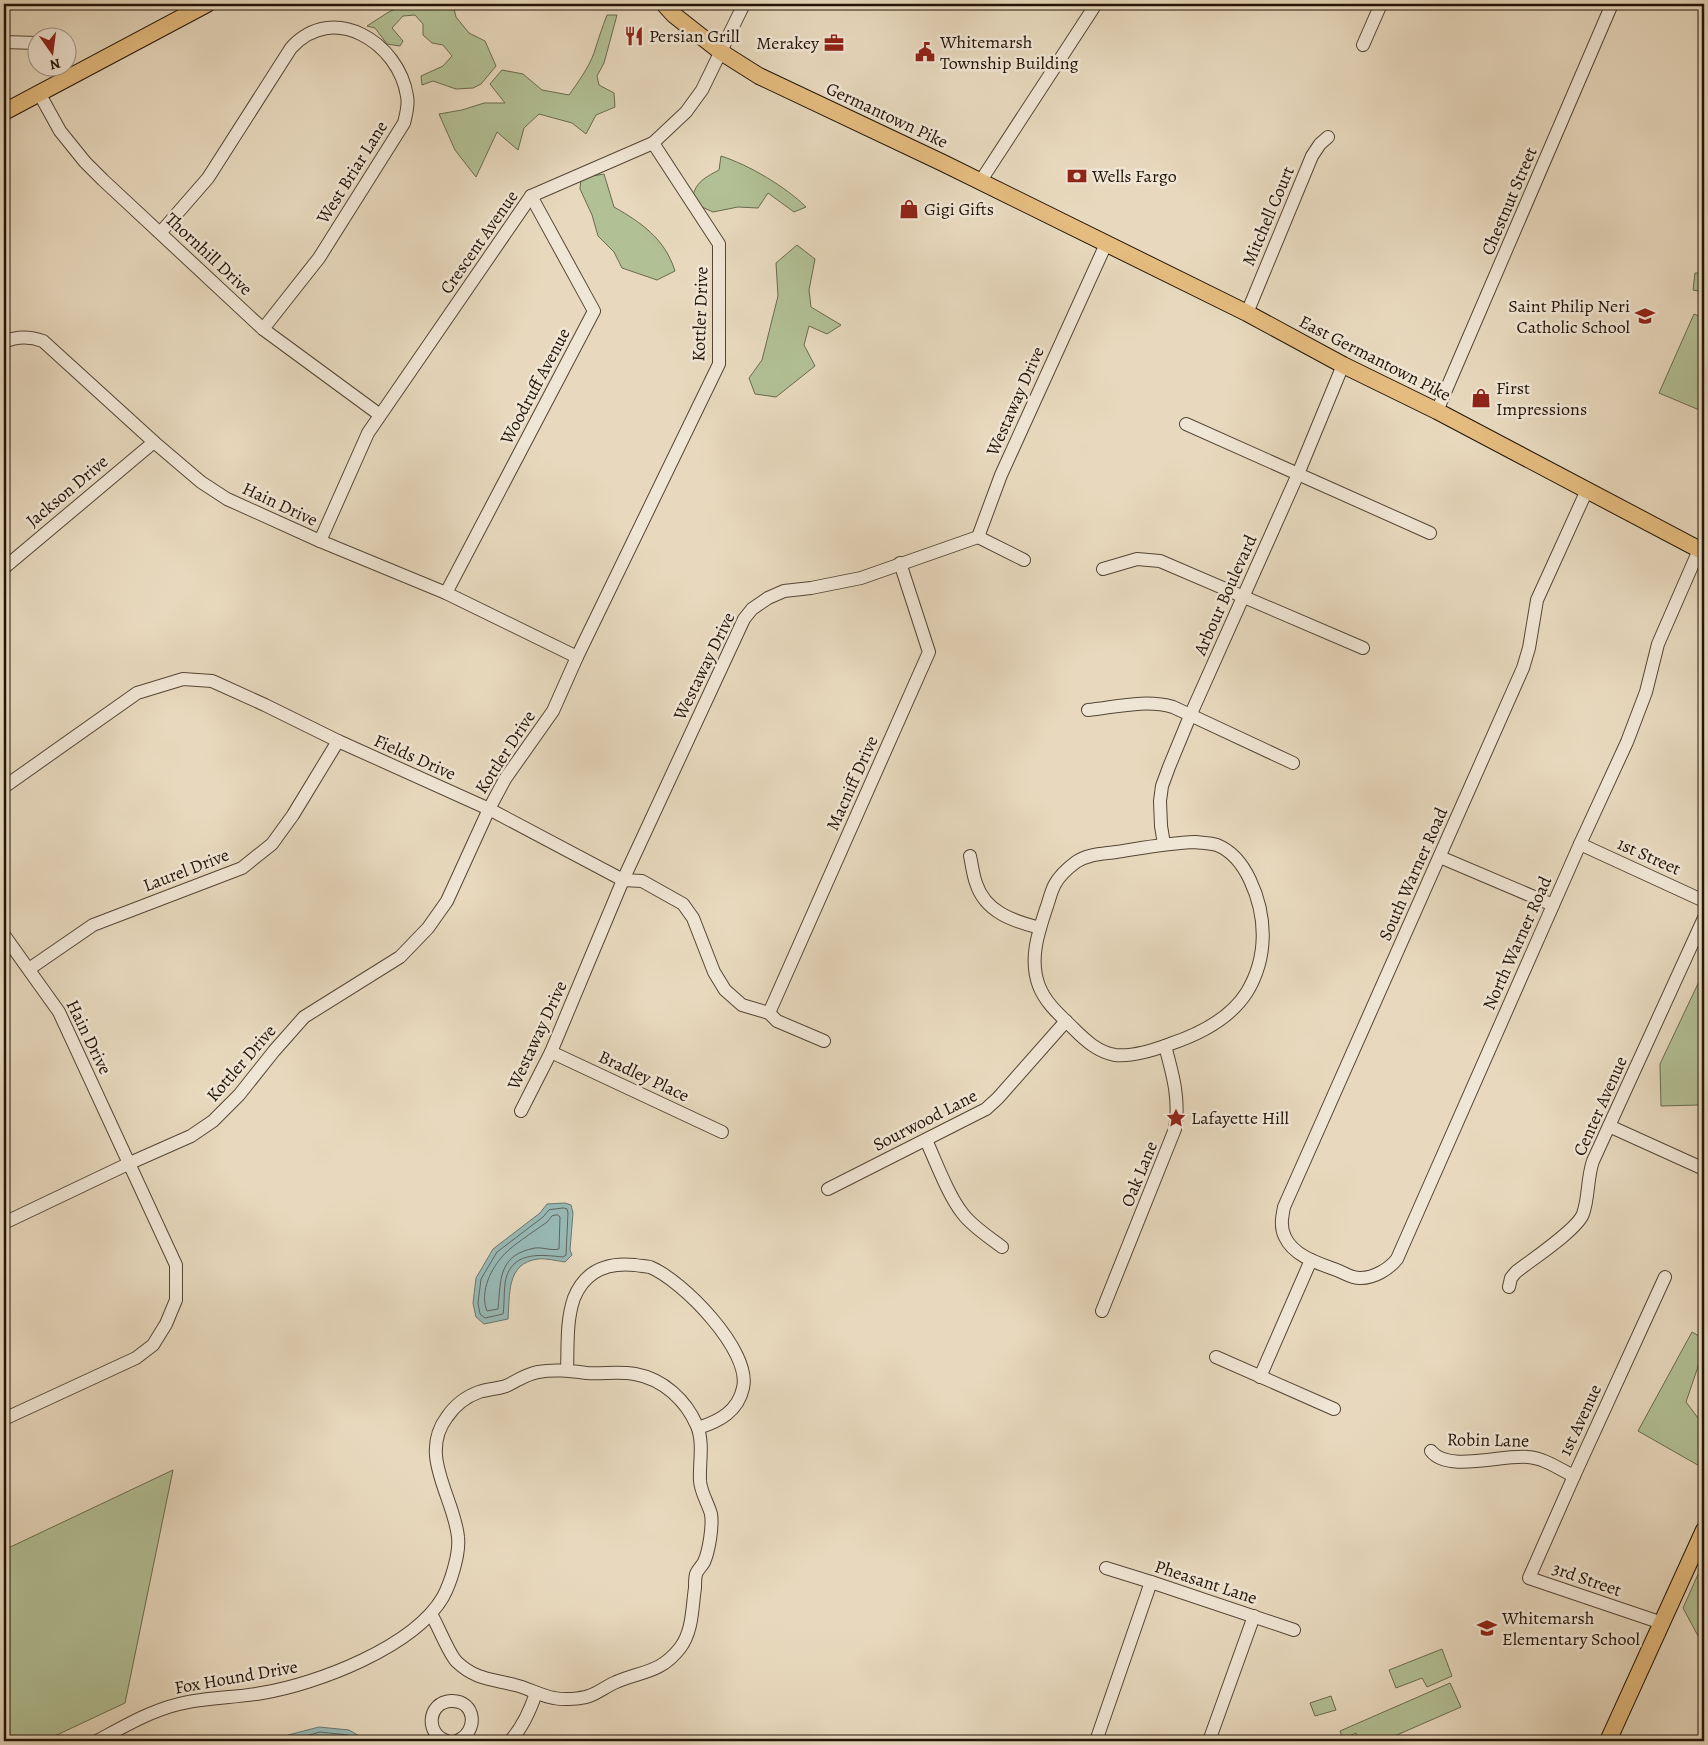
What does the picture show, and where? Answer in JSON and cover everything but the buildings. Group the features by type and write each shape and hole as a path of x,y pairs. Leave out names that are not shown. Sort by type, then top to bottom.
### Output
{"main road":[{"path":"78,67 207,4"},
{"name":"Germantown Pike","path":"664,4 674,15 721,52 760,76 1106,244"},
{"path":"4,112 39,93 60,78"},
{"name":"East Germantown Pike","path":"1106,244 1247,313 1343,365 1437,412 1702,551"},
{"path":"1608,1741 1704,1530"}],"street":[{"name":"Crescent Avenue","path":"320,541 368,433 531,196 653,143 669,130 692,105 702,90 744,4"},
{"path":"980,182 1096,4"},
{"path":"1363,45 1381,4"},
{"name":"Chestnut Street","path":"1437,412 1612,4"},
{"name":"West Briar Lane","path":"161,232 208,178 280,64 298,40 314,32 330,28 340,28 356,32 382,48 395,65 404,84 408,98 404,123 319,258 263,329"},
{"path":"4,42 28,42"},
{"name":"Thornhill Drive","path":"39,93 60,131 85,162 263,329 380,415"},
{"name":"Mitchell Court","path":"1247,313 1312,156 1320,144 1328,137"},
{"name":"Kottler Drive","path":"4,1223 191,1136 214,1121 239,1095 304,1017 400,958 428,928 447,901 504,779 553,711 577,657 719,364 719,244 653,143"},
{"name":"Woodruff Avenue","path":"446,593 594,311 531,196"},
{"name":"Westaway Drive","path":"521,1111 551,1052 623,880 744,619 752,609 768,598 784,591 811,588 861,578 978,537 1001,475 1106,244"},
{"name":"Hain Drive","path":"4,342 16,337 25,336 43,341 154,442 201,482 227,499 320,541 446,593 577,657"},
{"name":"Arbour Boulevard","path":"1164,844 1160,812 1162,786 1190,716 1298,474 1343,365"},
{"path":"1186,424 1430,534"},
{"name":"Jackson Drive","path":"4,568 154,442"},
{"name":"South Warner Road","path":"1311,1260 1292,1246 1285,1238 1282,1223 1284,1207 1523,668 1529,648 1537,600 1586,490"},
{"path":"978,537 1024,560"},
{"name":"North Warner Road","path":"1311,1260 1358,1278 1370,1277 1382,1272 1397,1259 1627,742 1646,692 1658,644 1702,551"},
{"path":"1104,569 1129,560 1153,560 1169,564 1363,648"},
{"name":"Macniff Drive","path":"769,1013 929,652 900,563"},
{"name":"Fields Drive","path":"4,787 137,693 183,679 212,681 265,704 338,741 489,809 623,880 642,881 683,904 694,918 714,972 726,990 742,1006 769,1013 777,1021 824,1041"},
{"path":"1088,710 1152,702 1173,707 1293,763"},
{"name":"Laurel Drive","path":"29,969 93,925 242,868 272,844 293,815 338,741"},
{"path":"1194,842 1216,844 1234,856 1248,874 1259,899 1264,931 1262,948 1247,991 1239,1002 1218,1021 1192,1037 1165,1046 1124,1056 1113,1054 1090,1044 1046,999 1036,978 1035,948 1054,885 1068,868 1084,858 1096,854 1164,844 1194,842"},
{"name":"1st Street","path":"1580,844 1704,901"},
{"path":"970,856 976,884 994,910 1006,918 1040,928"},
{"path":"1440,856 1553,905"},
{"name":"Center Avenue","path":"1509,1287 1511,1278 1516,1272 1572,1229 1582,1215 1590,1170 1704,918"},
{"name":"Hain Drive","path":"4,935 59,1012 176,1265 176,1300 166,1324 153,1344 136,1358 4,1419"},
{"name":"Sourwood Lane","path":"828,1189 977,1115 992,1104 1066,1021"},
{"name":"Oak Lane","path":"1102,1311 1175,1129 1178,1113 1176,1087 1165,1046"},
{"name":"Bradley Place","path":"551,1052 722,1132"},
{"path":"1609,1126 1704,1169"},
{"path":"926,1140 962,1214 1002,1247"},
{"path":"1260,1376 1311,1260"},
{"path":"567,1370 569,1318 575,1297 584,1282 598,1269 620,1264 649,1267 669,1279 697,1302 739,1356 744,1373 744,1386 739,1401 730,1413 713,1423 698,1428"},
{"name":"1st Avenue","path":"1529,1578 1666,1278"},
{"path":"1216,1357 1334,1409"},
{"name":"Fox Hound Drive","path":"97,1741 140,1718 180,1703 266,1692 298,1684 344,1668 389,1645 431,1614 444,1595 454,1569 459,1539 450,1504 436,1464 435,1449 440,1426 451,1411 464,1399 509,1385 520,1378 534,1373 567,1370 633,1374 647,1377 675,1393 698,1428 701,1451 700,1485 711,1515 710,1541 704,1562 696,1574 691,1622 682,1646 662,1665 645,1674 616,1682 587,1697 557,1699 517,1685 486,1680 467,1670 454,1659 431,1614"},
{"name":"Robin Lane","path":"1431,1451 1440,1458 1457,1460 1479,1461 1510,1456 1529,1457 1538,1459 1574,1476"},
{"name":"Pheasant Lane","path":"1106,1568 1294,1630"},
{"name":"3rd Street","path":"1529,1578 1662,1623"},
{"path":"1096,1741 1151,1582"},
{"path":"1209,1741 1254,1616"},
{"path":"510,1741 520,1730 530,1712 536,1693"},
{"path":"447,1741 438,1737 434,1732 431,1719 437,1707 449,1701 456,1701 468,1708 473,1721 469,1734 457,1741"}],"green space":[{"path":"405,4 453,4 456,17 469,33 485,41 496,66 481,84 473,88 456,89 433,81 422,85 421,76 443,66 452,56 443,45 432,43 423,35 423,24 415,15 403,16 392,28 403,41 400,46 387,44 375,28 367,26"},
{"path":"607,15 617,15 604,63 597,76 599,85 614,93 615,107 596,115 586,134 572,123 539,114 524,128 518,150 497,132 476,177 455,150 439,114 462,110 484,103 505,103 490,84 502,70 523,74 542,90 569,95 592,59"},
{"path":"721,156 766,177 798,199 806,207 794,212 768,193 758,208 738,207 713,212 691,202 700,182 719,170"},
{"path":"604,174 614,207 634,219 659,241 671,260 675,271 657,280 622,268 614,252 598,236 592,215 580,189 581,178"},
{"path":"797,245 815,259 809,290 811,307 841,325 827,334 809,326 804,345 815,366 776,397 755,394 749,378 762,360 778,296 776,263"},
{"path":"1702,269 1704,270 1704,292 1693,290 1695,273 1700,273"},
{"path":"1694,314 1704,318 1704,412 1659,393"},
{"path":"1704,971 1704,1092 1699,1105 1661,1106 1660,1064"},
{"path":"1692,1332 1704,1339 1704,1349 1686,1402 1704,1426 1703,1468 1638,1431"},
{"path":"173,1470 125,1703 44,1741 4,1741 4,1550"},
{"path":"1704,1561 1704,1647 1683,1608"},
{"path":"1442,1649 1452,1676 1427,1687 1422,1678 1396,1688 1389,1670"},
{"path":"1450,1683 1461,1707 1383,1741 1359,1741 1356,1733 1343,1739 1340,1731"},
{"path":"1331,1696 1336,1710 1315,1716 1310,1703"}],"water":[{"path":"565,1203 571,1205 573,1213 570,1250 572,1255 565,1262 538,1259 520,1267 515,1273 512,1282 508,1319 484,1324 476,1317 473,1303 476,1278 493,1249 540,1213 547,1204"},
{"path":"319,1727 349,1730 368,1741 279,1741 288,1735"}],"place":[{"name":"Persian Grill","path":"634,36"},
{"name":"Merakey","path":"834,43"},
{"name":"Whitemarsh Township Building","path":"925,52"},
{"name":"Wells Fargo","path":"1077,176"},
{"name":"Gigi Gifts","path":"909,209"},
{"name":"Saint Philip Neri Catholic School","path":"1645,316"},
{"name":"First Impressions","path":"1481,398"},
{"name":"Lafayette Hill","path":"1176,1118"},
{"name":"Whitemarsh Elementary School","path":"1487,1628"}]}
